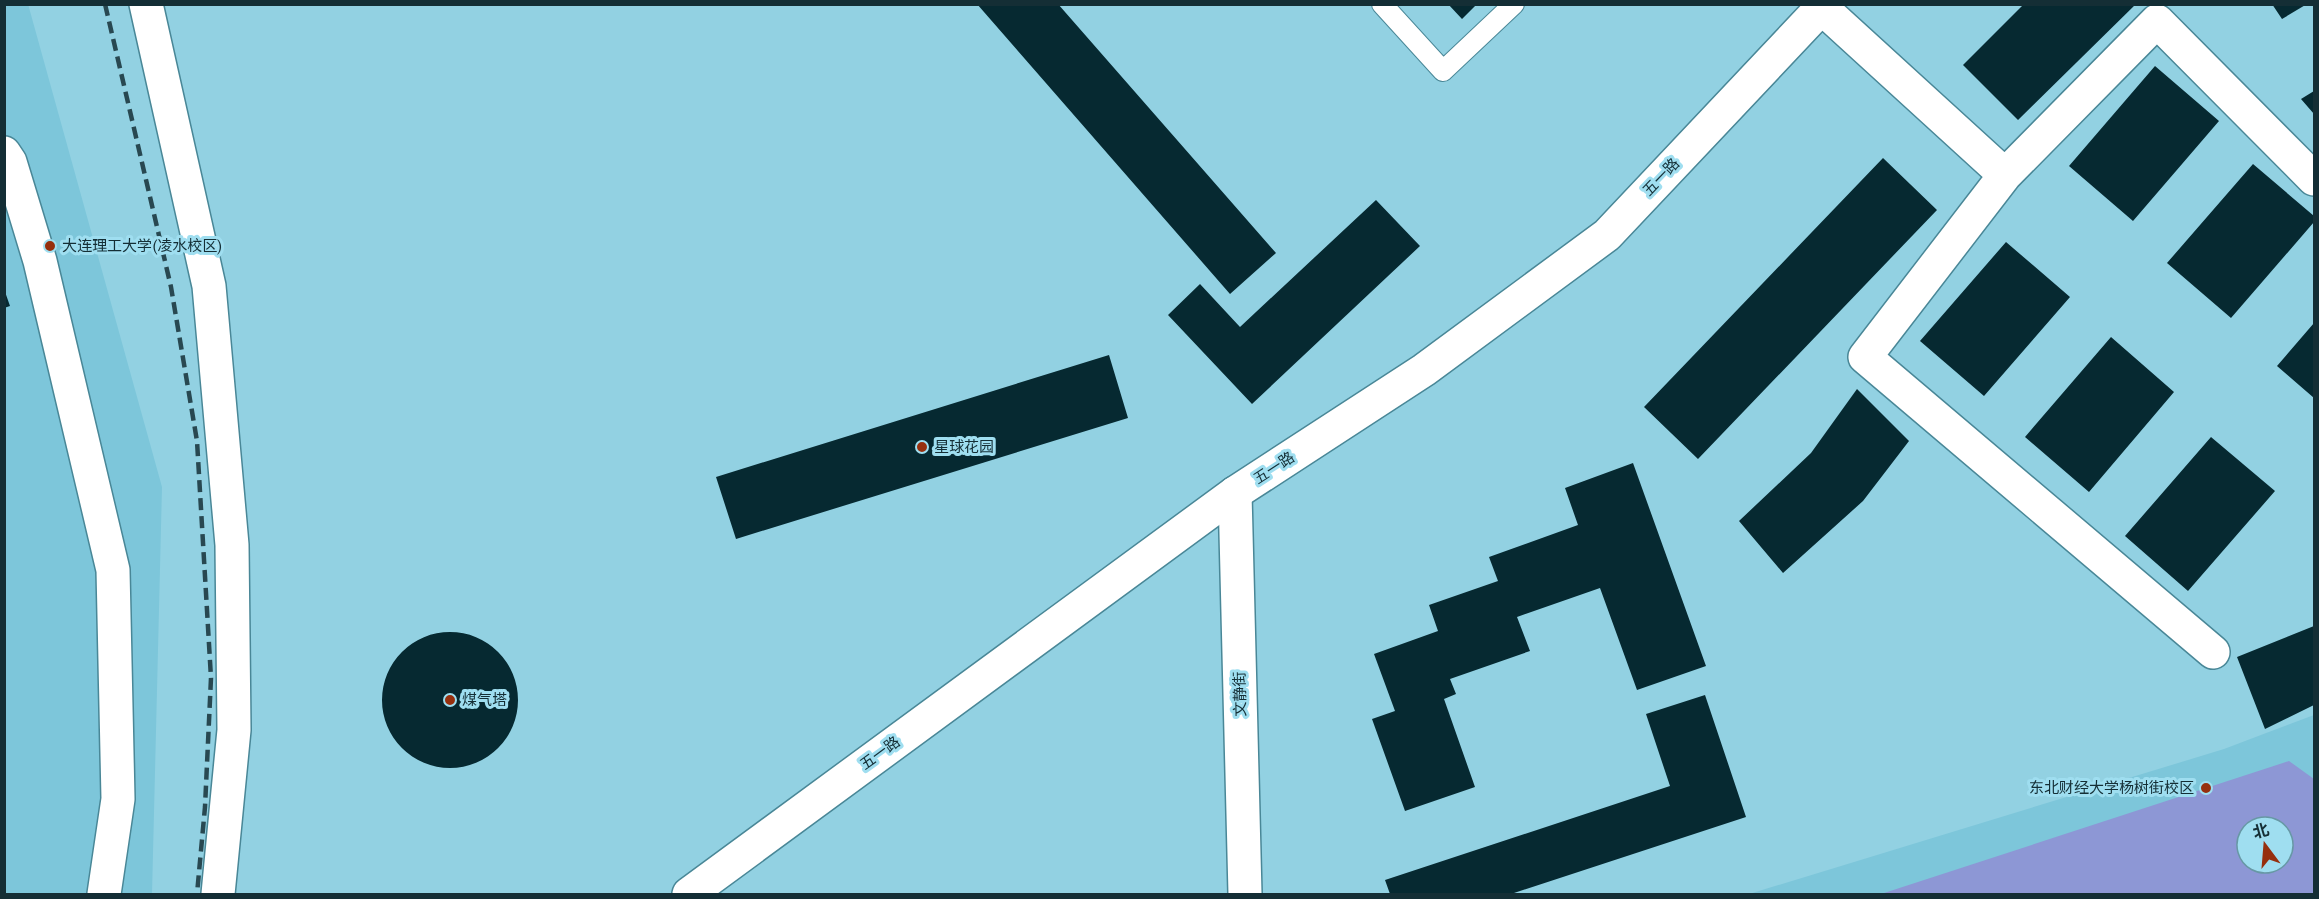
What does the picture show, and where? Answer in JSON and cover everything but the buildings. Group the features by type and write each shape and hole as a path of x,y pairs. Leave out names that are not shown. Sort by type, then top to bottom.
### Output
{"street":[{"path":"146,4 209,286 232,545 234,730 218,894"},
{"path":"1824,6 2005,174"},
{"name":"五一路","path":"689,894 1235,493 1424,370 1607,235 1824,6"},
{"path":"2213,652 1865,357 2005,174 2157,21 2314,179"},
{"path":"4,153 10,162 40,261 113,570 117,799 104,894"},
{"name":"文静街","path":"1235,493 1245,894"}],"lane":[{"path":"1382,4 1443,71 1514,4"}],"shaded area":[{"name":"大连理工大学(凌水校区)","path":"28,4 162,487 152,894 5,894 4,5"},
{"name":"东北财经大学杨树街校区","path":"2314,715 2314,894 1749,894 2224,749"},
{"path":"2289,761 2314,779 2314,894 1881,894"}],"railway":[{"path":"105,4 171,287 197,441 211,678 205,807 197,894"}],"place":[{"name":"大连理工大学(凌水校区)","path":"50,246"},
{"name":"星球花园","path":"922,447"},
{"name":"煤气塔","path":"450,700"},
{"name":"东北财经大学杨树街校区","path":"2206,788"}]}
